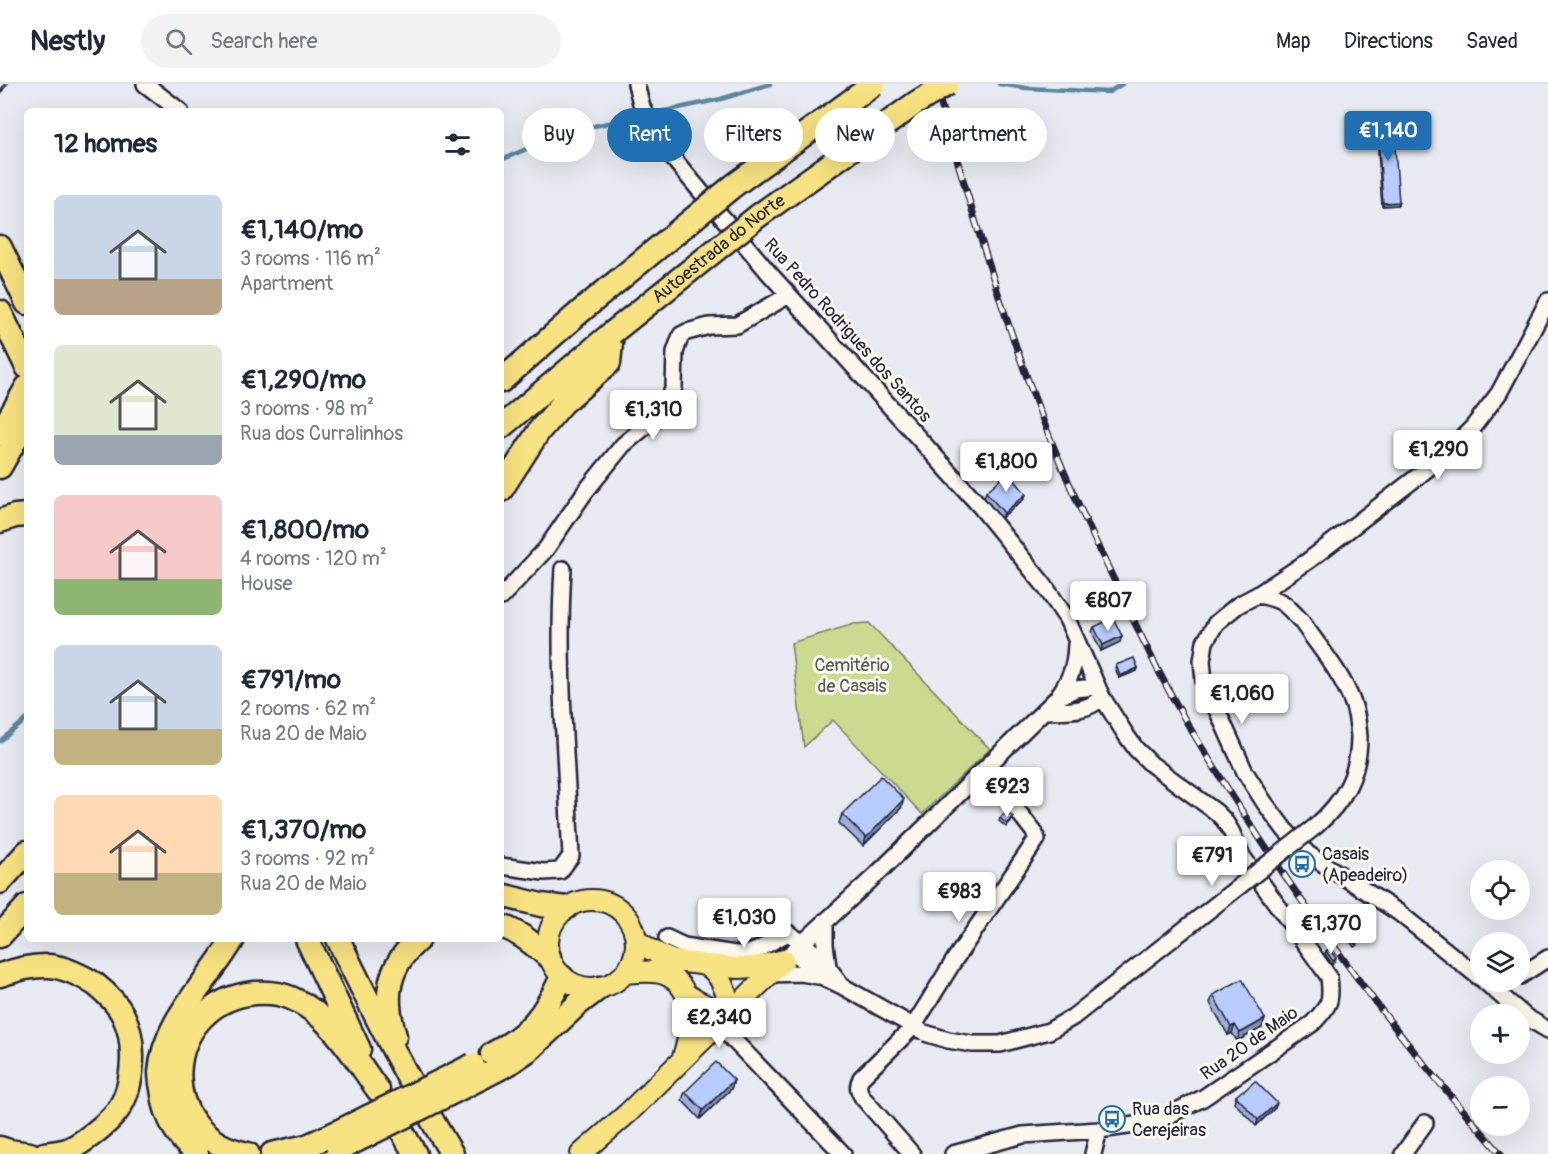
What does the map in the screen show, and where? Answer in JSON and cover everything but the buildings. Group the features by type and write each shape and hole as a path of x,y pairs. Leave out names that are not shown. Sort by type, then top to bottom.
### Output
{"highway":[{"name":"Autoestrada do Norte","path":"504,378 734,186 874,84"},
{"name":"Autoestrada do Norte","path":"504,424 612,333 758,216 947,84"},
{"path":"0,247 24,297"},
{"path":"0,312 24,361"},
{"path":"509,472 563,403 609,363 612,333"},
{"path":"0,434 24,392"},
{"path":"0,467 24,425"},
{"path":"0,521 24,515"},
{"path":"0,873 24,856"},
{"path":"0,882 24,856"},
{"path":"504,896 562,911"},
{"path":"0,936 24,909"},
{"path":"504,913 531,917 562,911"},
{"path":"504,927 525,938 549,957"},
{"path":"197,1154 189,1148 174,1127 164,1104 160,1074 166,1045 183,1010 231,942"},
{"path":"308,942 378,1090 415,1154"},
{"path":"339,942 407,1075 452,1154"},
{"path":"407,1075 393,1031 389,1007 389,986 396,966 406,950 415,942"},
{"path":"0,975 23,968 51,966 83,976 104,990 122,1015 130,1038 132,1066 128,1090 115,1113 94,1134 68,1150 44,1154"},
{"path":"477,1072 533,1025 550,1003 562,977"},
{"path":"272,1154 307,1146 333,1146 477,1072 508,1064 530,1049 578,1004 599,988"},
{"path":"248,1154 233,1151 214,1142 194,1122 182,1100 178,1073 185,1043 199,1021 217,1005 242,995 267,992 291,997 313,1011 336,1033 378,1090"},
{"path":"0,1148 30,1154"}],"main road":[{"path":"592,899 617,907 627,916 634,928 637,941 636,953 626,973 609,986 599,988 573,985 554,968 549,957 550,928 562,911 578,902 592,899"},
{"path":"637,941 674,961 738,968 755,967 794,951"},
{"path":"581,1154 628,1113 794,951"},
{"path":"706,965 716,975 725,990 729,1005 724,1019"},
{"path":"626,973 663,974 681,985 687,995 690,1013 690,1037 684,1058"},
{"path":"687,995 724,1019"}],"street":[{"path":"145,84 176,108"},
{"name":"Rua Pedro Rodrigues dos Santos","path":"636,84 642,107 656,135 675,162 789,295 980,506 1044,585 1066,619 1099,692"},
{"path":"504,594 546,549 585,492 623,445 660,414 674,387 675,352 681,335 709,326 737,325 789,295"},
{"path":"1470,970 1398,912 1308,854 1285,830 1245,772 1204,681 1202,661 1205,642 1216,623 1238,605 1308,561 1421,474 1473,427 1499,393 1548,301"},
{"path":"504,866 543,872 560,871 571,856 560,612 563,569"},
{"path":"667,938 684,945 746,954 788,933 794,951 807,965 825,971 842,986 919,1030 948,1040 972,1044 1000,1044 1049,1031 1082,1010 1316,826 1330,813 1344,794 1355,772 1359,750 1359,726 1353,702 1338,675 1302,622 1289,608 1275,598 1257,595"},
{"path":"794,951 877,874 1057,698 1073,670 1076,641"},
{"path":"1045,711 1080,709 1093,705 1099,692 1075,689 1057,698"},
{"name":"Rua 20 de Maio","path":"953,1154 1023,1135 1099,1130 1142,1124 1167,1116 1203,1098 1313,1023 1327,1007 1331,992 1329,976 1242,856 1224,820 1151,764 1125,735 1099,692"},
{"path":"912,1154 863,1098 858,1085 861,1078 919,1030 956,959 1036,839 1034,832 1006,796 977,776"},
{"path":"825,921 825,971"},
{"path":"1530,970 1548,958"},
{"path":"770,975 825,971"},
{"path":"1498,992 1526,1017 1548,1030"},
{"path":"1504,997 1508,992"},
{"path":"724,1019 843,1154"},
{"path":"1403,1154 1425,1123"},
{"path":"1093,1154 1099,1130"}],"green space":[{"name":"Cemitério de Casais","path":"869,623 990,749 922,814 833,720 804,747 791,643 854,624"}],"waterway":[{"path":"504,159 566,132 721,99 770,84"},
{"path":"999,84 1026,88 1109,92 1122,84"},
{"path":"0,741 24,721"}],"railway":[{"path":"935,84 999,297 1044,423 1093,536 1164,682 1234,798 1279,868 1327,936 1406,1042 1501,1154"}],"place":[{"name":"Casais (Apeadeiro)","path":"1302,864"},
{"name":"Rua das Cerejeiras","path":"1112,1119"}]}
